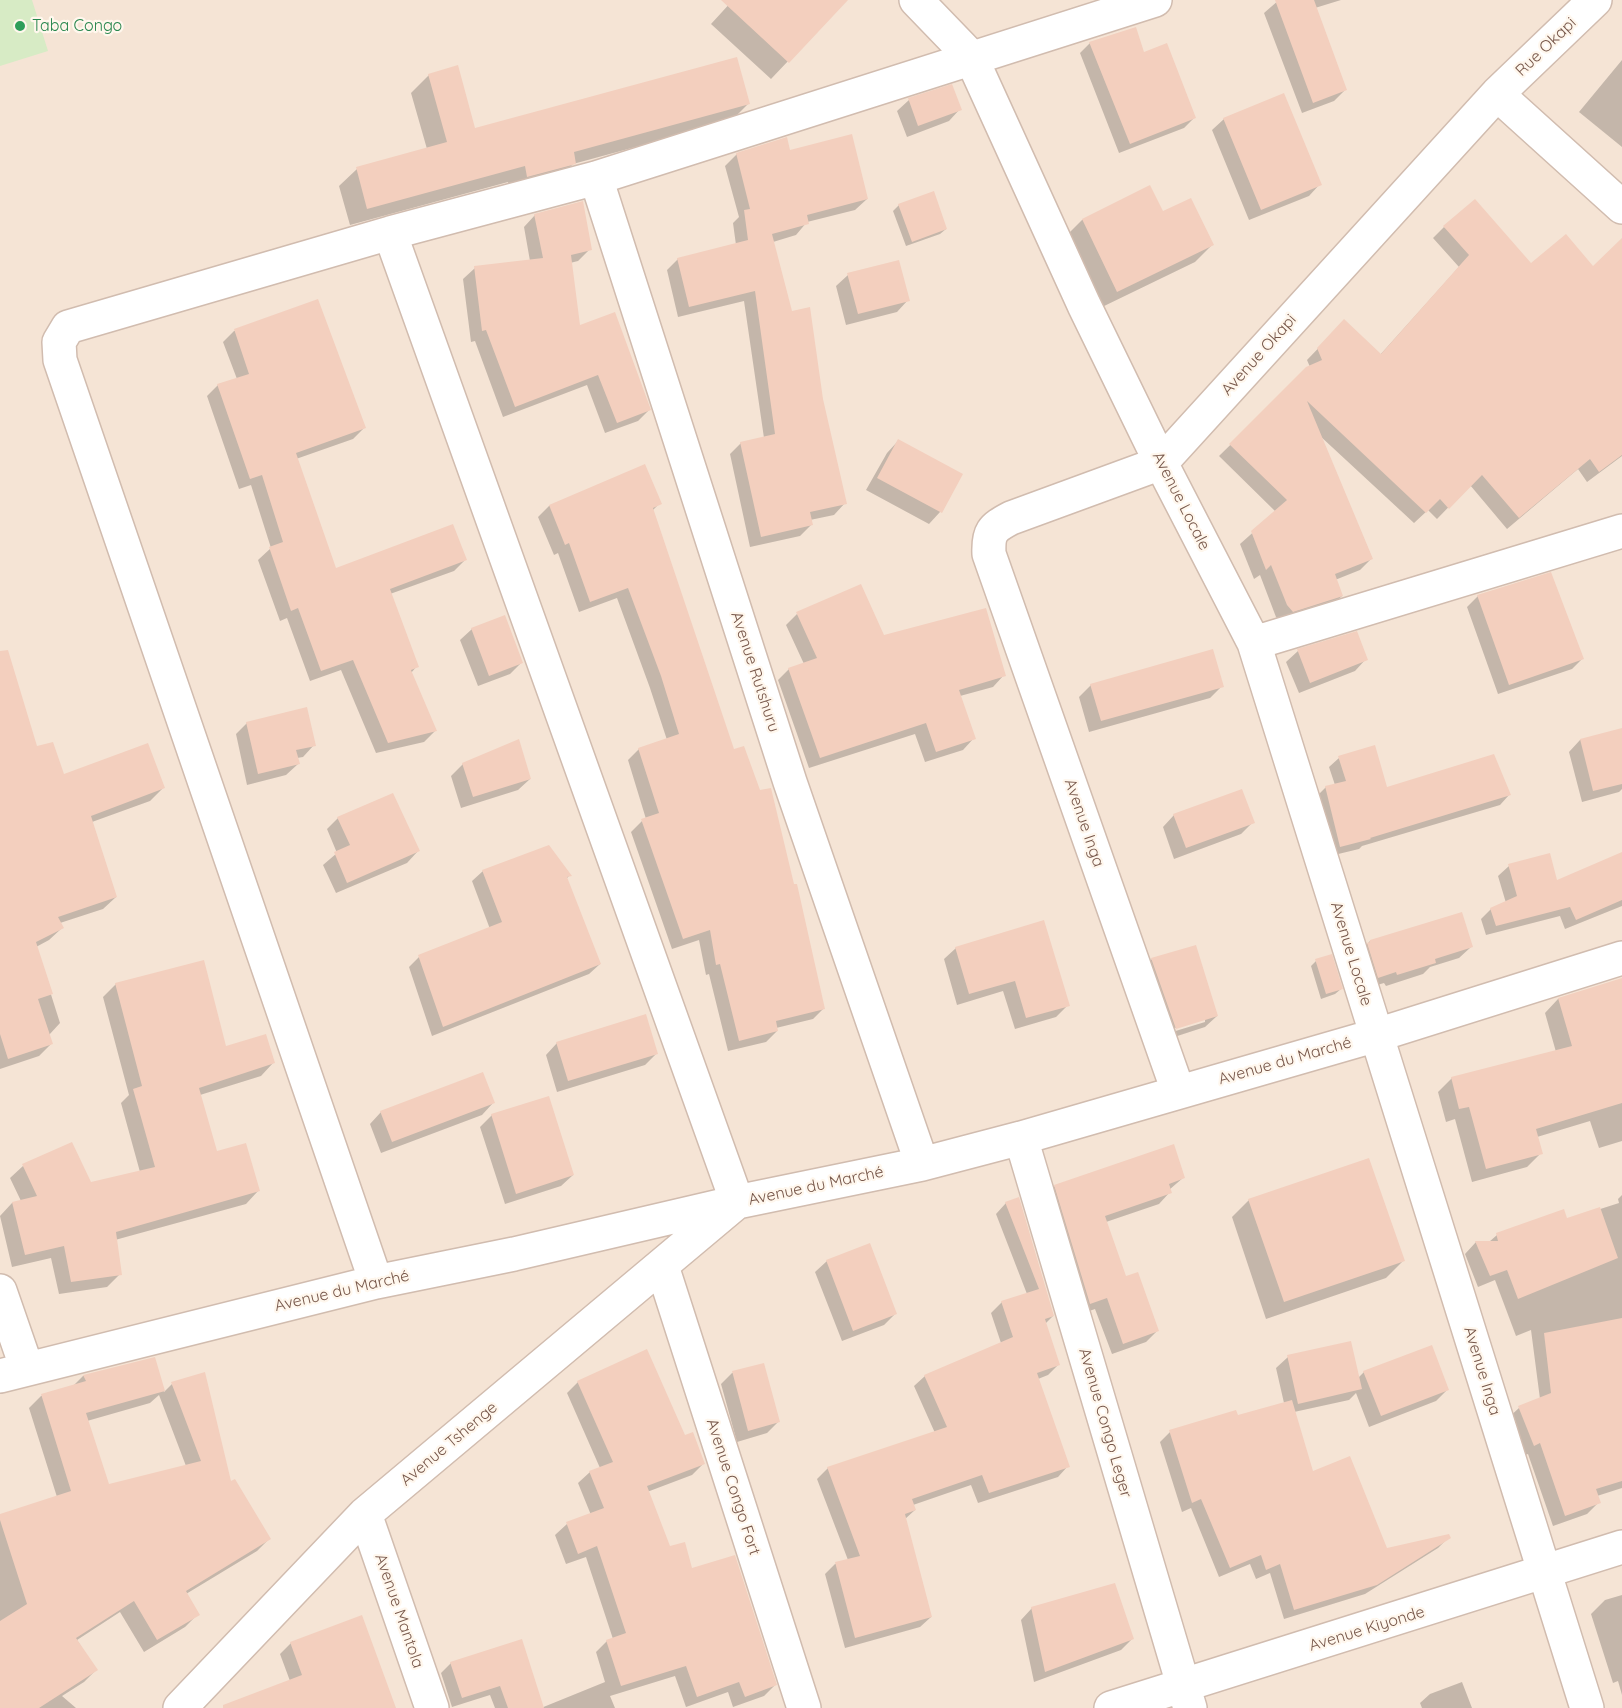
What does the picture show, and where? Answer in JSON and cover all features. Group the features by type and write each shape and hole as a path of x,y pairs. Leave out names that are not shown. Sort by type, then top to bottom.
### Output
{"street":[{"name":"Avenue Locale","path":"916,0 971,57 1084,305 1161,463 1254,643 1377,1035"},
{"path":"376,1282 60,360 58,342 68,327 390,233 596,178 1155,0"},
{"name":"Rue Okapi","path":"1497,94 1595,0"},
{"path":"1497,94 1622,207"},
{"name":"Avenue Okapi","path":"989,554 990,534 993,528 1000,523 1161,463 1497,94"},
{"name":"Avenue Rutshuru","path":"596,178 790,782 922,1164"},
{"path":"390,233 737,1202"},
{"path":"1254,643 1622,531"},
{"name":"Avenue Inga","path":"989,554 1178,1091"},
{"name":"Avenue du Marché","path":"13,1372 376,1282 514,1254 737,1202 922,1164 1021,1138 1377,1035 1622,958"},
{"name":"Avenue Inga","path":"1377,1035 1587,1708"},
{"name":"Avenue Congo Leger","path":"1021,1138 1187,1697"},
{"name":"Avenue Tshenge","path":"180,1708 365,1514 737,1202"},
{"name":"Avenue Congo Fort","path":"662,1266 804,1708"},
{"path":"0,1291 13,1372"},
{"name":"Avenue Mantola","path":"365,1514 432,1708"},
{"name":"Avenue Kiyonde","path":"1111,1708 1187,1697 1622,1547"}],"shaded area":[{"path":"0,0 1622,0 1622,1708 0,1708"}],"green space":[{"name":"Taba Congo","path":"0,0 32,0 48,51 0,66"}],"building":[{"path":"721,0 848,0 789,63"},
{"path":"1275,0 1314,0 1347,90 1313,103"},
{"path":"1136,27 1144,52 1167,43 1196,118 1130,144 1089,42"},
{"path":"737,57 750,104 574,152 576,164 527,177 525,166 367,209 356,167 447,142 428,74 458,65 475,128"},
{"path":"952,84 962,110 918,126 908,98"},
{"path":"1284,93 1322,185 1261,210 1223,118"},
{"path":"852,134 868,199 807,215 809,224 772,234 792,311 810,307 823,399 847,504 810,512 813,525 761,537 740,442 775,434 755,291 689,307 677,258 748,240 744,210 750,209 736,153 787,137 790,150"},
{"path":"1150,185 1163,211 1191,198 1214,245 1117,292 1082,219"},
{"path":"934,191 947,229 912,242 898,204"},
{"path":"1475,199 1531,263 1566,234 1593,266 1622,238 1622,455 1599,472 1590,459 1519,518 1482,475 1449,509 1440,499 1426,513 1307,401 1373,559 1335,574 1343,596 1293,612 1287,605 1271,565 1266,570 1251,531 1287,500 1229,444 1306,367 1322,360 1317,348 1344,319 1381,354 1469,255 1443,226"},
{"path":"583,201 592,250 571,255 580,325 615,312 651,410 617,423 598,375 515,407 486,330 482,331 474,266 543,258 534,214"},
{"path":"899,260 910,301 858,314 847,273"},
{"path":"318,299 366,428 296,453 336,568 453,524 467,560 390,589 419,667 411,670 437,731 388,743 353,660 321,671 298,608 291,611 269,547 283,542 262,475 250,479 217,384 249,374 234,329"},
{"path":"898,439 963,474 942,513 877,478"},
{"path":"645,464 662,504 653,508 734,749 744,746 760,790 771,788 794,884 797,884 825,1009 776,1021 778,1031 739,1041 720,964 716,965 710,930 683,939 641,819 659,813 638,748 679,734 661,676 628,588 590,602 569,543 565,545 549,505"},
{"path":"1551,572 1584,659 1509,685 1477,595"},
{"path":"861,584 884,635 986,608 1006,676 959,690 976,739 936,752 926,723 820,758 788,668 817,658 796,612"},
{"path":"505,615 523,663 489,676 471,628"},
{"path":"1357,631 1368,660 1310,683 1297,649"},
{"path":"1213,649 1224,687 1101,721 1090,684"},
{"path":"8,650 37,746 53,742 64,774 148,743 165,788 91,816 117,897 58,917 64,928 36,942 53,994 38,999 53,1044 8,1059 0,1034 0,651"},
{"path":"307,707 316,746 296,750 300,764 258,774 246,722"},
{"path":"1622,728 1622,784 1593,791 1580,739"},
{"path":"519,739 531,779 473,797 462,763"},
{"path":"1375,745 1387,787 1494,754 1511,795 1340,847 1325,786 1346,781 1338,756"},
{"path":"1242,789 1255,823 1186,848 1173,814"},
{"path":"393,793 420,851 347,883 334,852 350,845 337,817"},
{"path":"549,845 572,876 567,877 601,964 443,1027 418,955 502,922 482,870"},
{"path":"1622,852 1622,900 1576,920 1570,907 1496,926 1490,908 1517,896 1508,864 1550,853 1557,880"},
{"path":"1462,912 1473,947 1435,959 1436,963 1397,975 1396,972 1378,978 1367,943 1370,940"},
{"path":"1044,920 1070,1006 1026,1018 1015,981 969,994 955,947"},
{"path":"1196,945 1218,1016 1176,1029 1151,958"},
{"path":"1332,954 1343,989 1326,994 1315,959"},
{"path":"204,960 226,1046 266,1034 275,1063 199,1088 217,1151 246,1143 260,1191 116,1232 122,1275 71,1282 64,1246 25,1255 12,1202 37,1196 22,1164 72,1142 91,1182 155,1167 133,1089 142,1086 115,983"},
{"path":"1622,978 1622,1103 1536,1129 1543,1154 1486,1169 1469,1107 1459,1109 1451,1077 1572,1046 1558,998"},
{"path":"646,1014 658,1054 568,1081 556,1042"},
{"path":"483,1072 495,1103 392,1142 380,1111"},
{"path":"549,1096 574,1175 516,1194 491,1114"},
{"path":"1174,1144 1185,1178 1169,1184 1172,1193 1105,1216 1126,1276 1138,1272 1159,1331 1123,1344 1107,1298 1090,1304 1054,1185"},
{"path":"1369,1158 1405,1261 1284,1302 1248,1199"},
{"path":"1019,1197 1054,1316 1045,1319 1060,1365 1037,1373 1070,1467 989,1493 982,1475 912,1499 916,1510 905,1514 932,1617 855,1638 835,1562 860,1556 827,1467 947,1427 924,1375 1013,1337 1001,1301 1039,1289 1005,1202"},
{"path":"1600,1207 1618,1258 1518,1299 1507,1270 1490,1276 1475,1241 1498,1241 1496,1233 1564,1209 1567,1218"},
{"path":"870,1243 897,1314 853,1331 826,1260"},
{"path":"1622,1318 1622,1481 1596,1489 1601,1503 1565,1516 1540,1443 1534,1446 1518,1406 1551,1393 1544,1333"},
{"path":"1351,1341 1362,1389 1298,1404 1287,1355"},
{"path":"1432,1345 1449,1390 1381,1416 1363,1371"},
{"path":"647,1349 685,1435 693,1432 705,1464 647,1486 670,1546 685,1542 692,1568 735,1555 777,1685 745,1697 739,1682 697,1697 686,1666 621,1686 606,1640 626,1633 597,1546 578,1554 566,1522 604,1508 589,1471 613,1462 577,1381"},
{"path":"155,1357 165,1391 86,1413 109,1484 201,1461 171,1382 205,1372 231,1481 235,1479 271,1539 186,1591 200,1615 157,1640 134,1601 76,1638 98,1670 39,1708 0,1708 0,1621 27,1604 0,1514 71,1491 41,1394 86,1381 83,1375"},
{"path":"764,1363 780,1422 748,1431 732,1371"},
{"path":"1292,1400 1313,1471 1350,1456 1387,1548 1449,1534 1451,1538 1377,1585 1294,1610 1280,1564 1266,1570 1261,1555 1230,1568 1201,1499 1192,1503 1169,1430 1236,1410 1238,1415"},
{"path":"1115,1583 1134,1639 1045,1672 1031,1607"},
{"path":"362,1615 396,1708 223,1708 223,1705 302,1675 290,1642"},
{"path":"522,1639 544,1708 508,1708 500,1686 462,1698 450,1662"}],"place":[{"name":"Taba Congo","path":"20,26"}]}
